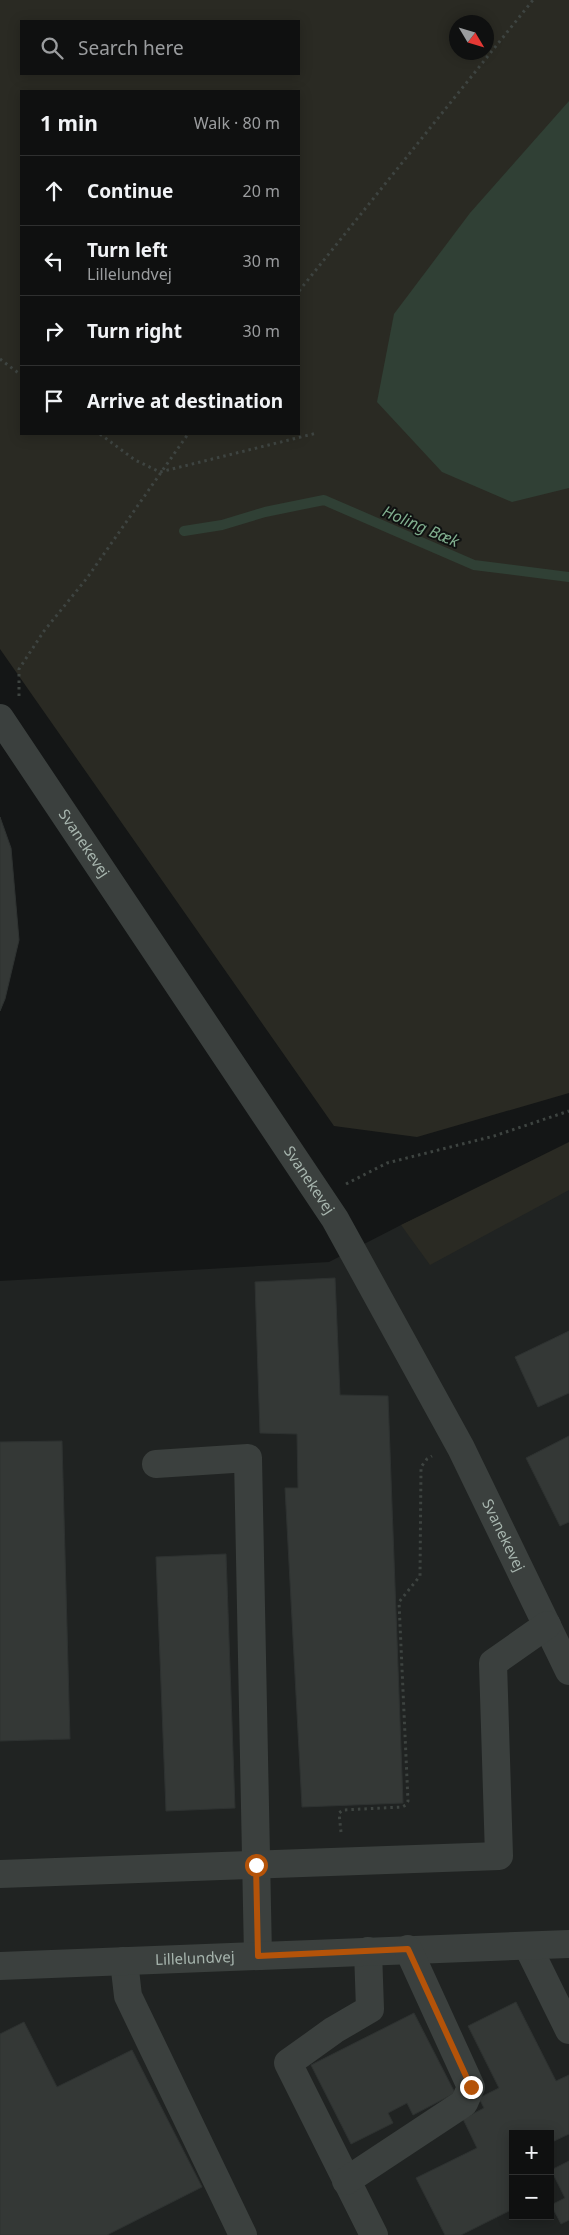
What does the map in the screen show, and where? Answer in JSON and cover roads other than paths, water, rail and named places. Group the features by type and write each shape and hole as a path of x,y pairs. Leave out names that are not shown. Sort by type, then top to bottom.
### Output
{"street":[{"name":"Svanekevej","path":"0,718 336,1219 461,1448 569,1671"},
{"path":"156,1464 248,1458 258,1956"},
{"path":"0,1874 499,1856 492,1664 547,1625"},
{"name":"Lillelundvej","path":"0,1966 569,1944"},
{"path":"528,1947 569,2030"},
{"path":"346,2181 464,2103 471,2087 408,1949"},
{"path":"368,1951 370,2009 334,2030 288,2063 374,2235"},
{"path":"124,1961 128,1996 243,2235"}],"waterway":[{"name":"Holing Bæk","path":"184,531 222,525 265,512 324,500 474,565 569,577"}]}
